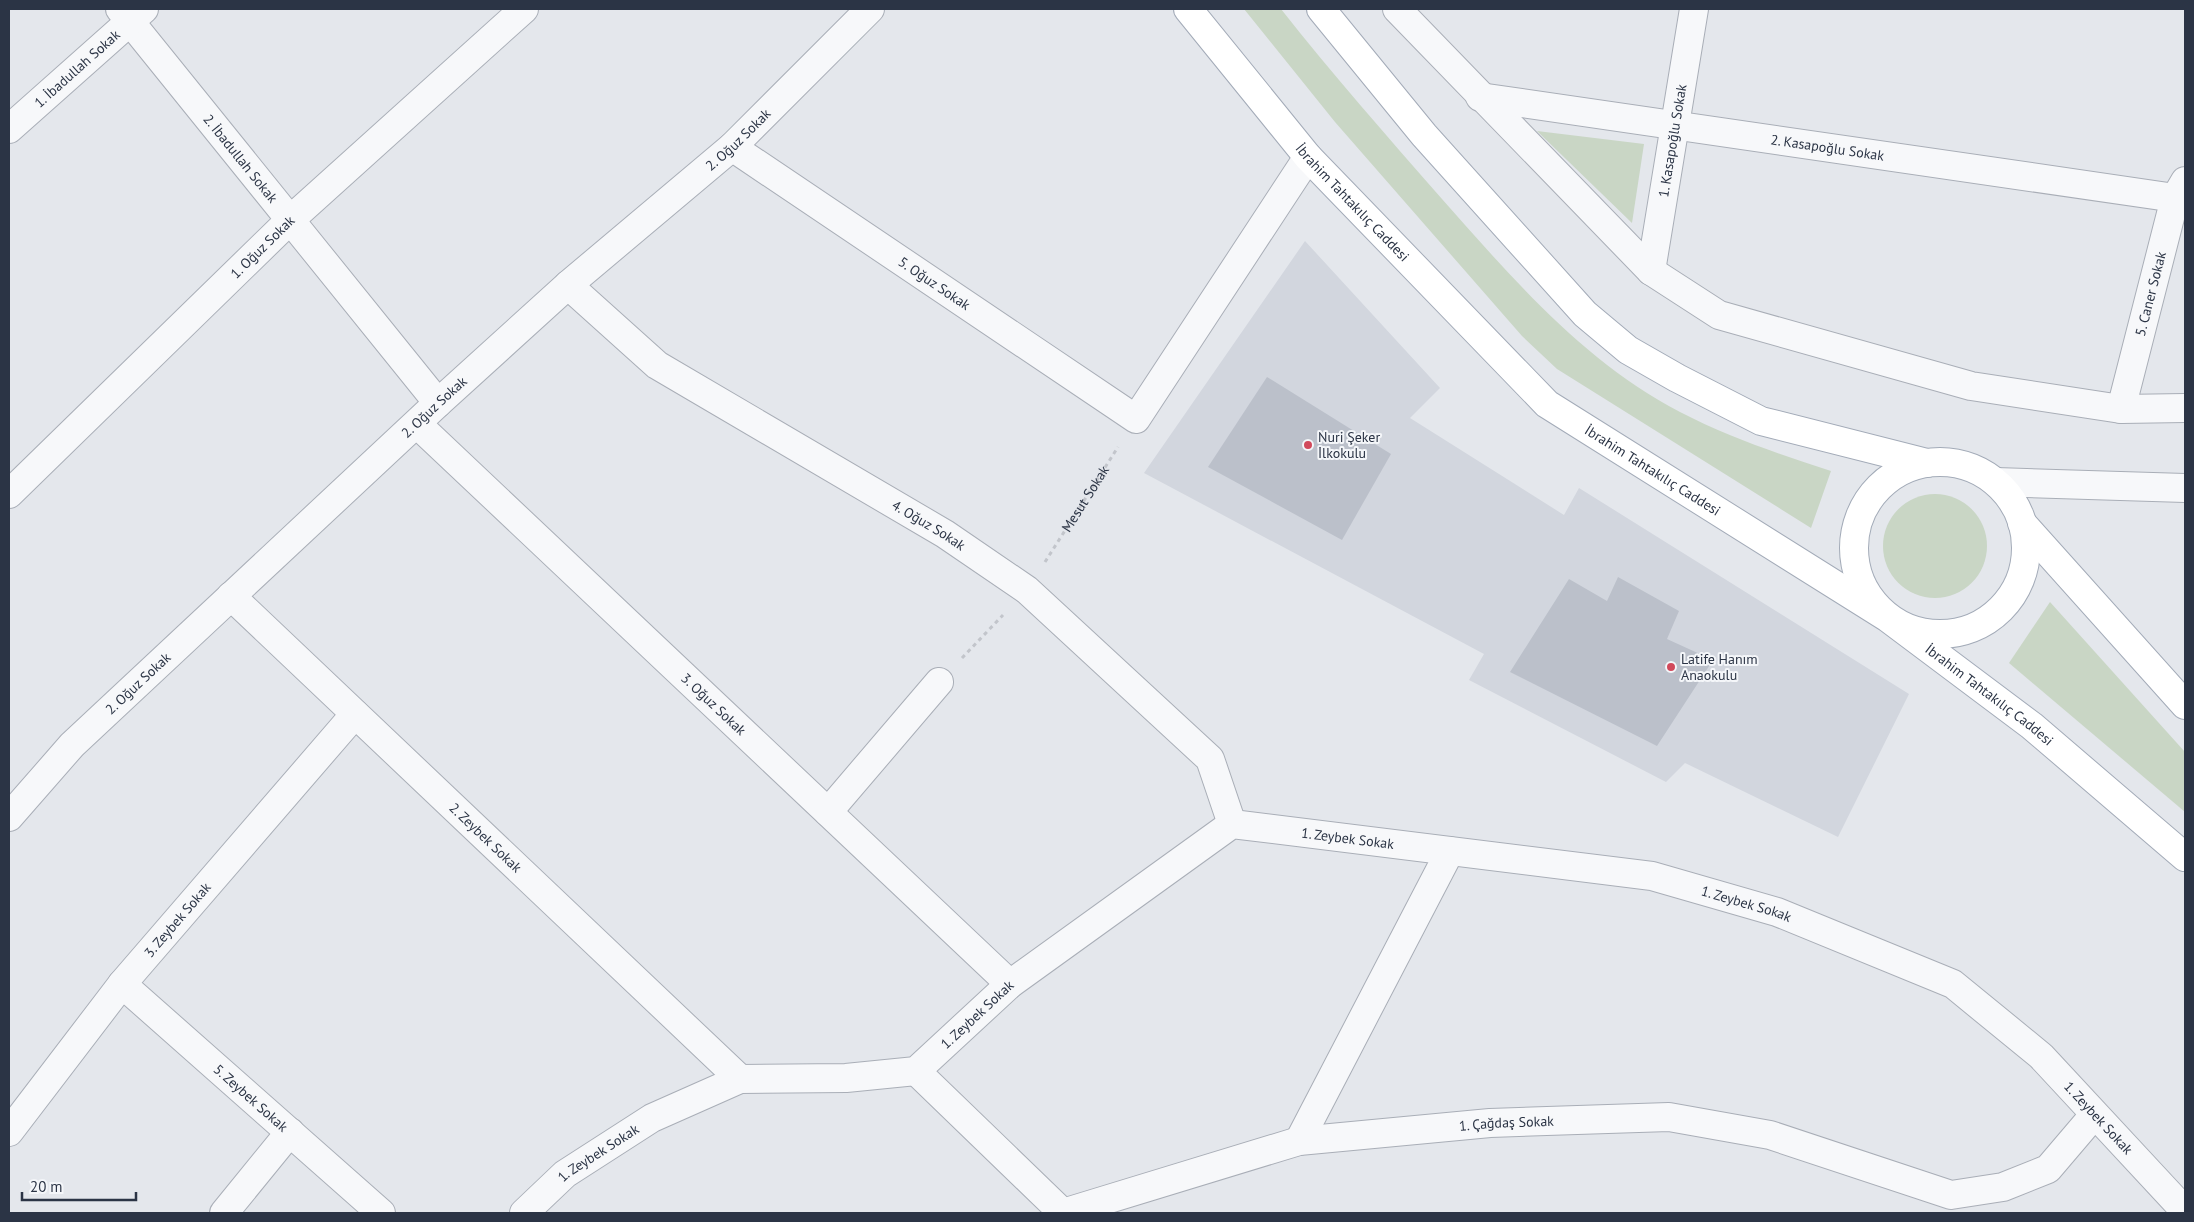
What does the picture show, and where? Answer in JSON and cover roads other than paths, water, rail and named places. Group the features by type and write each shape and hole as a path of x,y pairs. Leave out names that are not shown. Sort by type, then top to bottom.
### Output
{"main road":[{"name":"İbrahim Tahtakılıç Caddesi","path":"1188,9 1308,157 1547,404 1888,618 2032,726 2185,857"},
{"path":"1321,9 1424,135 1585,314 1628,350 1761,420 1926,463"},
{"path":"1951,462 1975,469 1996,482 2012,500 2022,522 2026,546 2024,570 2014,592 2000,611 1980,625 1957,633 1933,634 1910,629 1888,618 1868,596 1855,569 1853,540 1861,511 1878,487 1902,470 1926,463 1951,462"},
{"path":"2022,522 2185,704"}],"street":[{"name":"1. Oğuz Sokak","path":"9,494 290,220 524,9"},
{"name":"2. Oğuz Sokak","path":"9,817 72,745 438,403 568,285 732,147 870,9"},
{"path":"1397,9 1651,272 1719,316 1971,386 2121,409 2185,408"},
{"name":"1. Kasapoğlu Sokak","path":"1651,272 1694,9"},
{"name":"2. İbadullah Sokak","path":"132,13 290,220 438,403"},
{"name":"1. İbadullah Sokak","path":"9,129 132,13"},
{"name":"2. Kasapoğlu Sokak","path":"1480,97 1674,125 2180,189"},
{"name":"5. Oğuz Sokak","path":"732,147 1136,419 1308,157"},
{"name":"5. Caner Sokak","path":"2121,409 2180,189"},
{"name":"4. Oğuz Sokak","path":"568,285 657,365 945,534 1027,590 1210,759 1232,824"},
{"name":"3. Oğuz Sokak","path":"417,424 1010,984"},
{"path":"1996,482 2185,488"},
{"name":"2. Zeybek Sokak","path":"231,596 740,1079"},
{"path":"828,812 939,682"},
{"name":"3. Zeybek Sokak","path":"9,1132 122,984 355,714"},
{"name":"1. Zeybek Sokak","path":"524,1213 565,1174 652,1118 740,1079 846,1078 916,1071 1010,984 1232,824 1652,876 1777,912 1953,984 2041,1056 2185,1211"},
{"path":"1299,1141 1450,851"},
{"name":"5. Zeybek Sokak","path":"122,984 381,1213"},
{"path":"916,1071 1063,1213"},
{"name":"1. Çağdaş Sokak","path":"1063,1213 1299,1141 1490,1123 1669,1117 1770,1135 1951,1194 2003,1187 2048,1169 2094,1115"},
{"path":"224,1213 290,1132"}],"place":[{"name":"Nuri Şeker İlkokulu","path":"1308,445"},
{"name":"Latife Hanım Anaokulu","path":"1671,667"}]}
